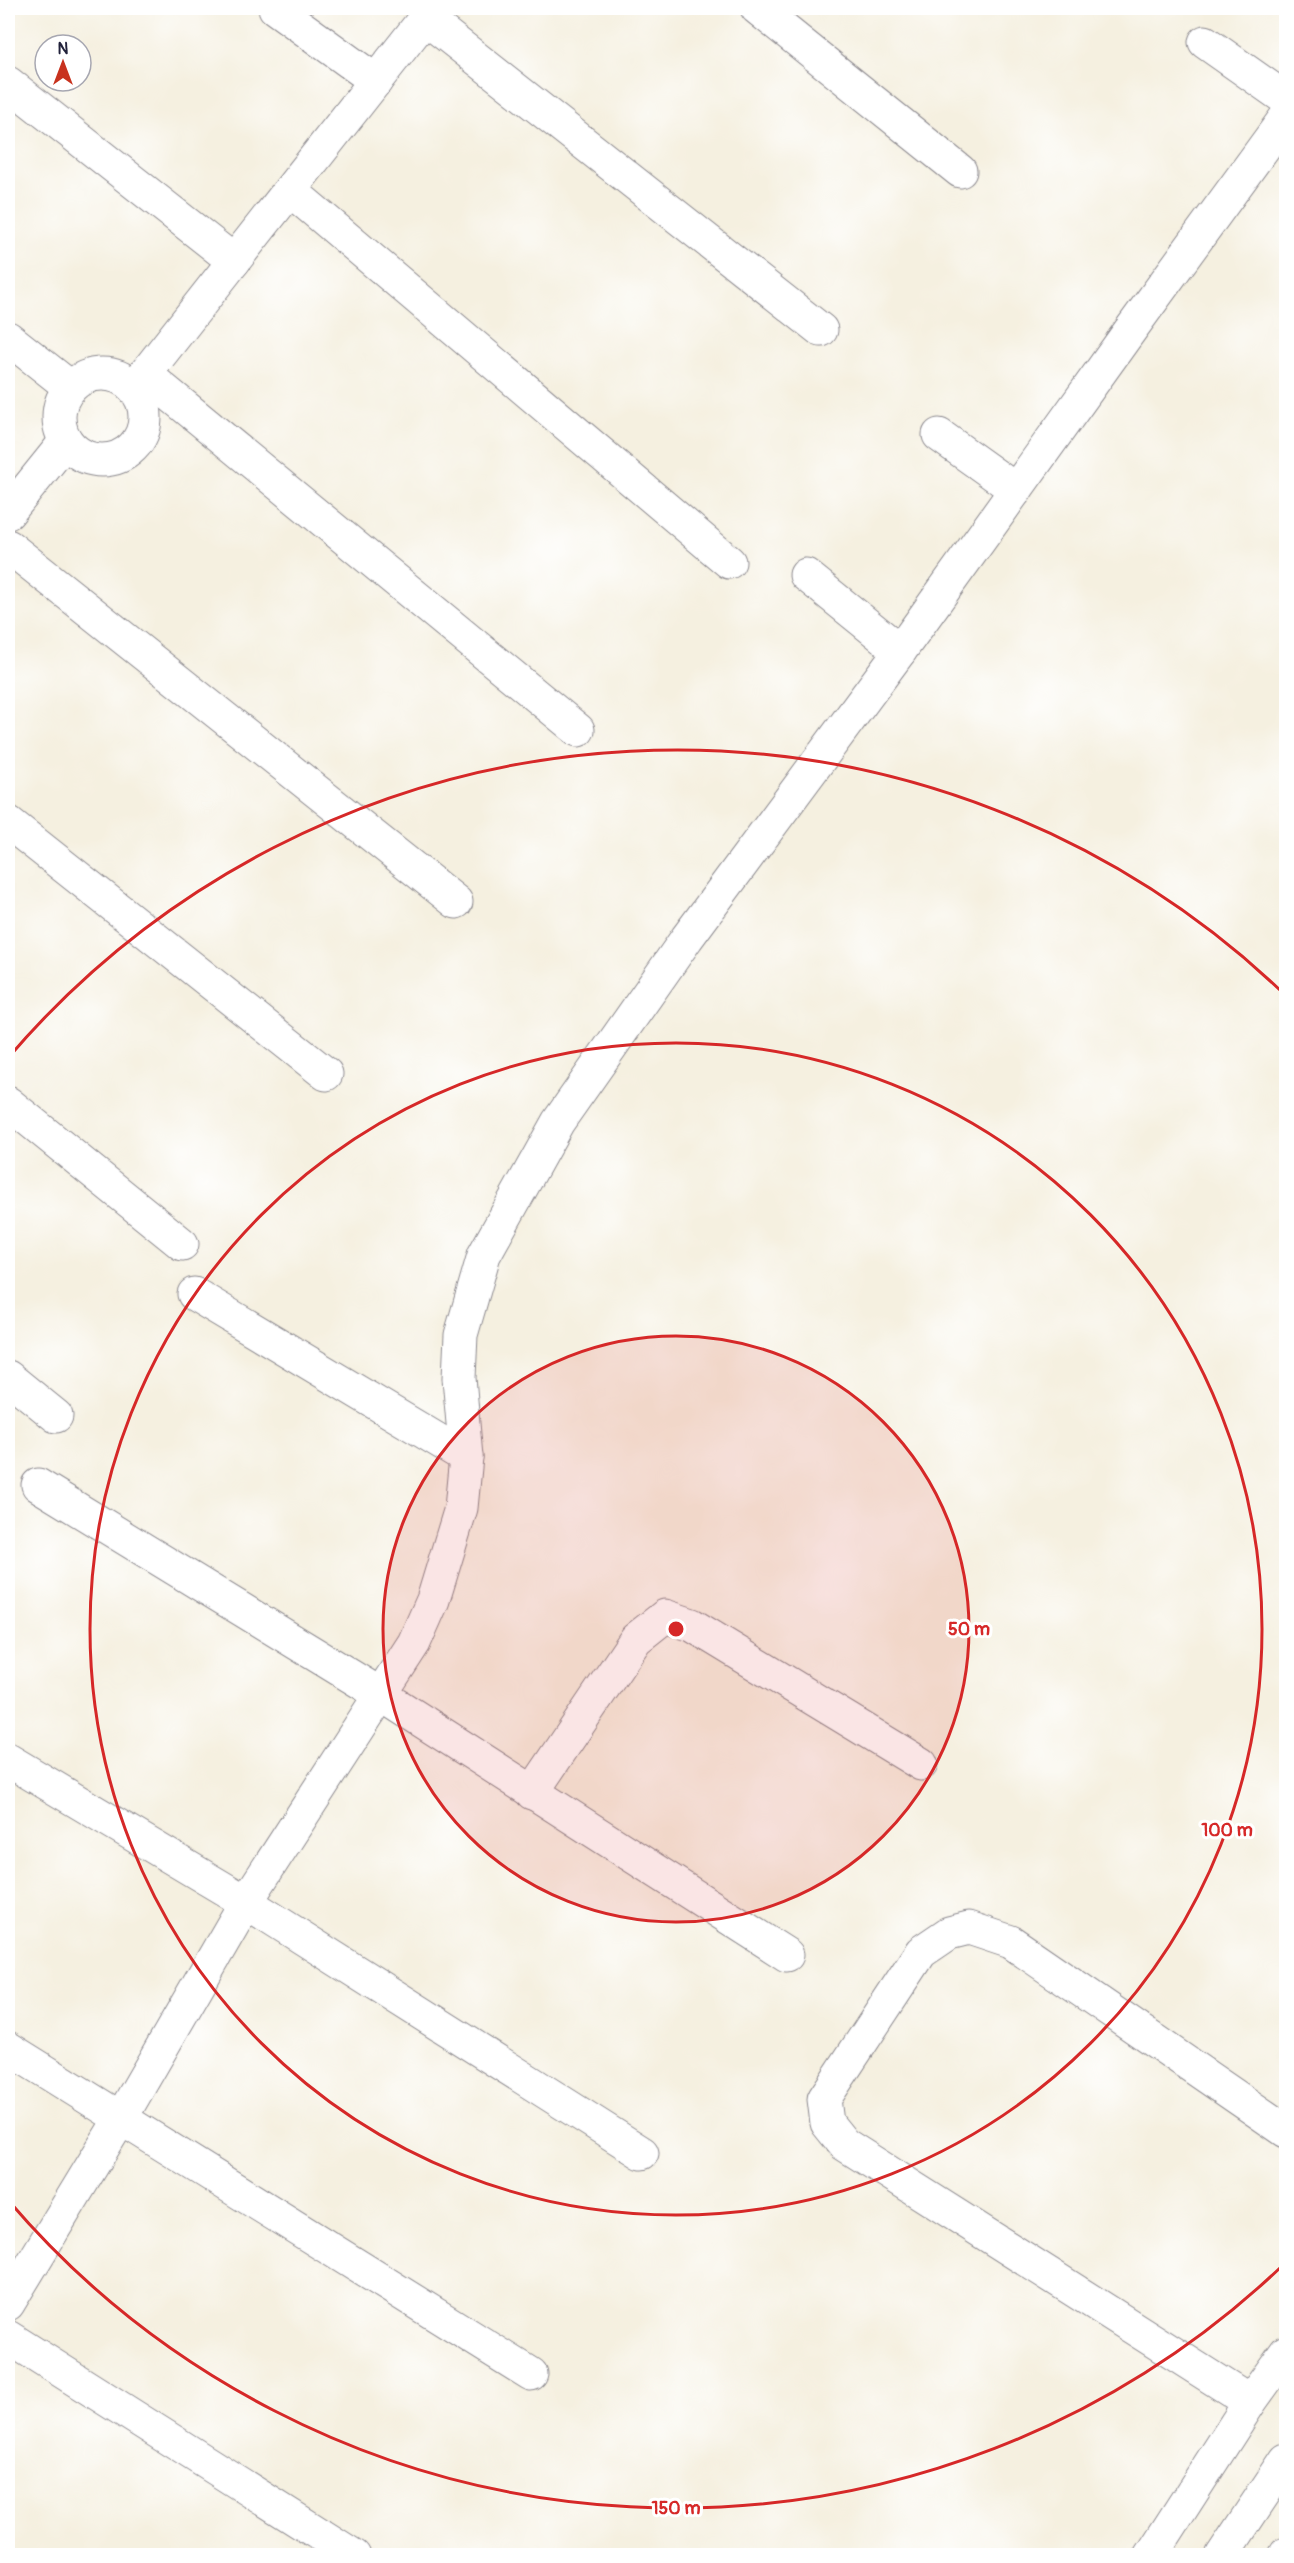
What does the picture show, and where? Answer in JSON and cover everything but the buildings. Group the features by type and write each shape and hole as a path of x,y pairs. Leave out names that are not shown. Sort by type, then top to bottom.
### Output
{"street":[{"path":"276,8 376,81"},
{"path":"757,8 960,171"},
{"path":"578,730 140,381 123,379 110,374 95,374 81,378 70,387 62,399 59,413 60,428 66,441 88,458 116,458 138,441 144,428 140,381 429,13 821,330"},
{"path":"1205,42 1287,99"},
{"path":"8,83 234,261"},
{"path":"8,2304 121,2118 246,1902 414,1643 433,1600 461,1508 466,1457 459,1378 461,1335 483,1256 558,1122 687,938 900,651 1287,117"},
{"path":"290,190 729,562"},
{"path":"8,338 70,387"},
{"path":"939,435 1016,490"},
{"path":"8,513 66,441"},
{"path":"8,546 456,902"},
{"path":"806,575 900,651"},
{"path":"8,822 327,1074"},
{"path":"8,1103 182,1244"},
{"path":"194,1294 466,1457"},
{"path":"8,1377 56,1416"},
{"path":"38,1485 380,1694 787,1955"},
{"path":"532,1793 636,1639 665,1616 692,1625 921,1764"},
{"path":"8,1760 246,1902 642,2153"},
{"path":"1250,2402 844,2144 827,2123 824,2099 921,1952 949,1933 969,1928 1011,1942 1287,2131"},
{"path":"8,2048 531,2374"},
{"path":"8,2337 354,2556"},
{"path":"1151,2556 1250,2402 1287,2352"},
{"path":"1222,2556 1287,2460"}]}
